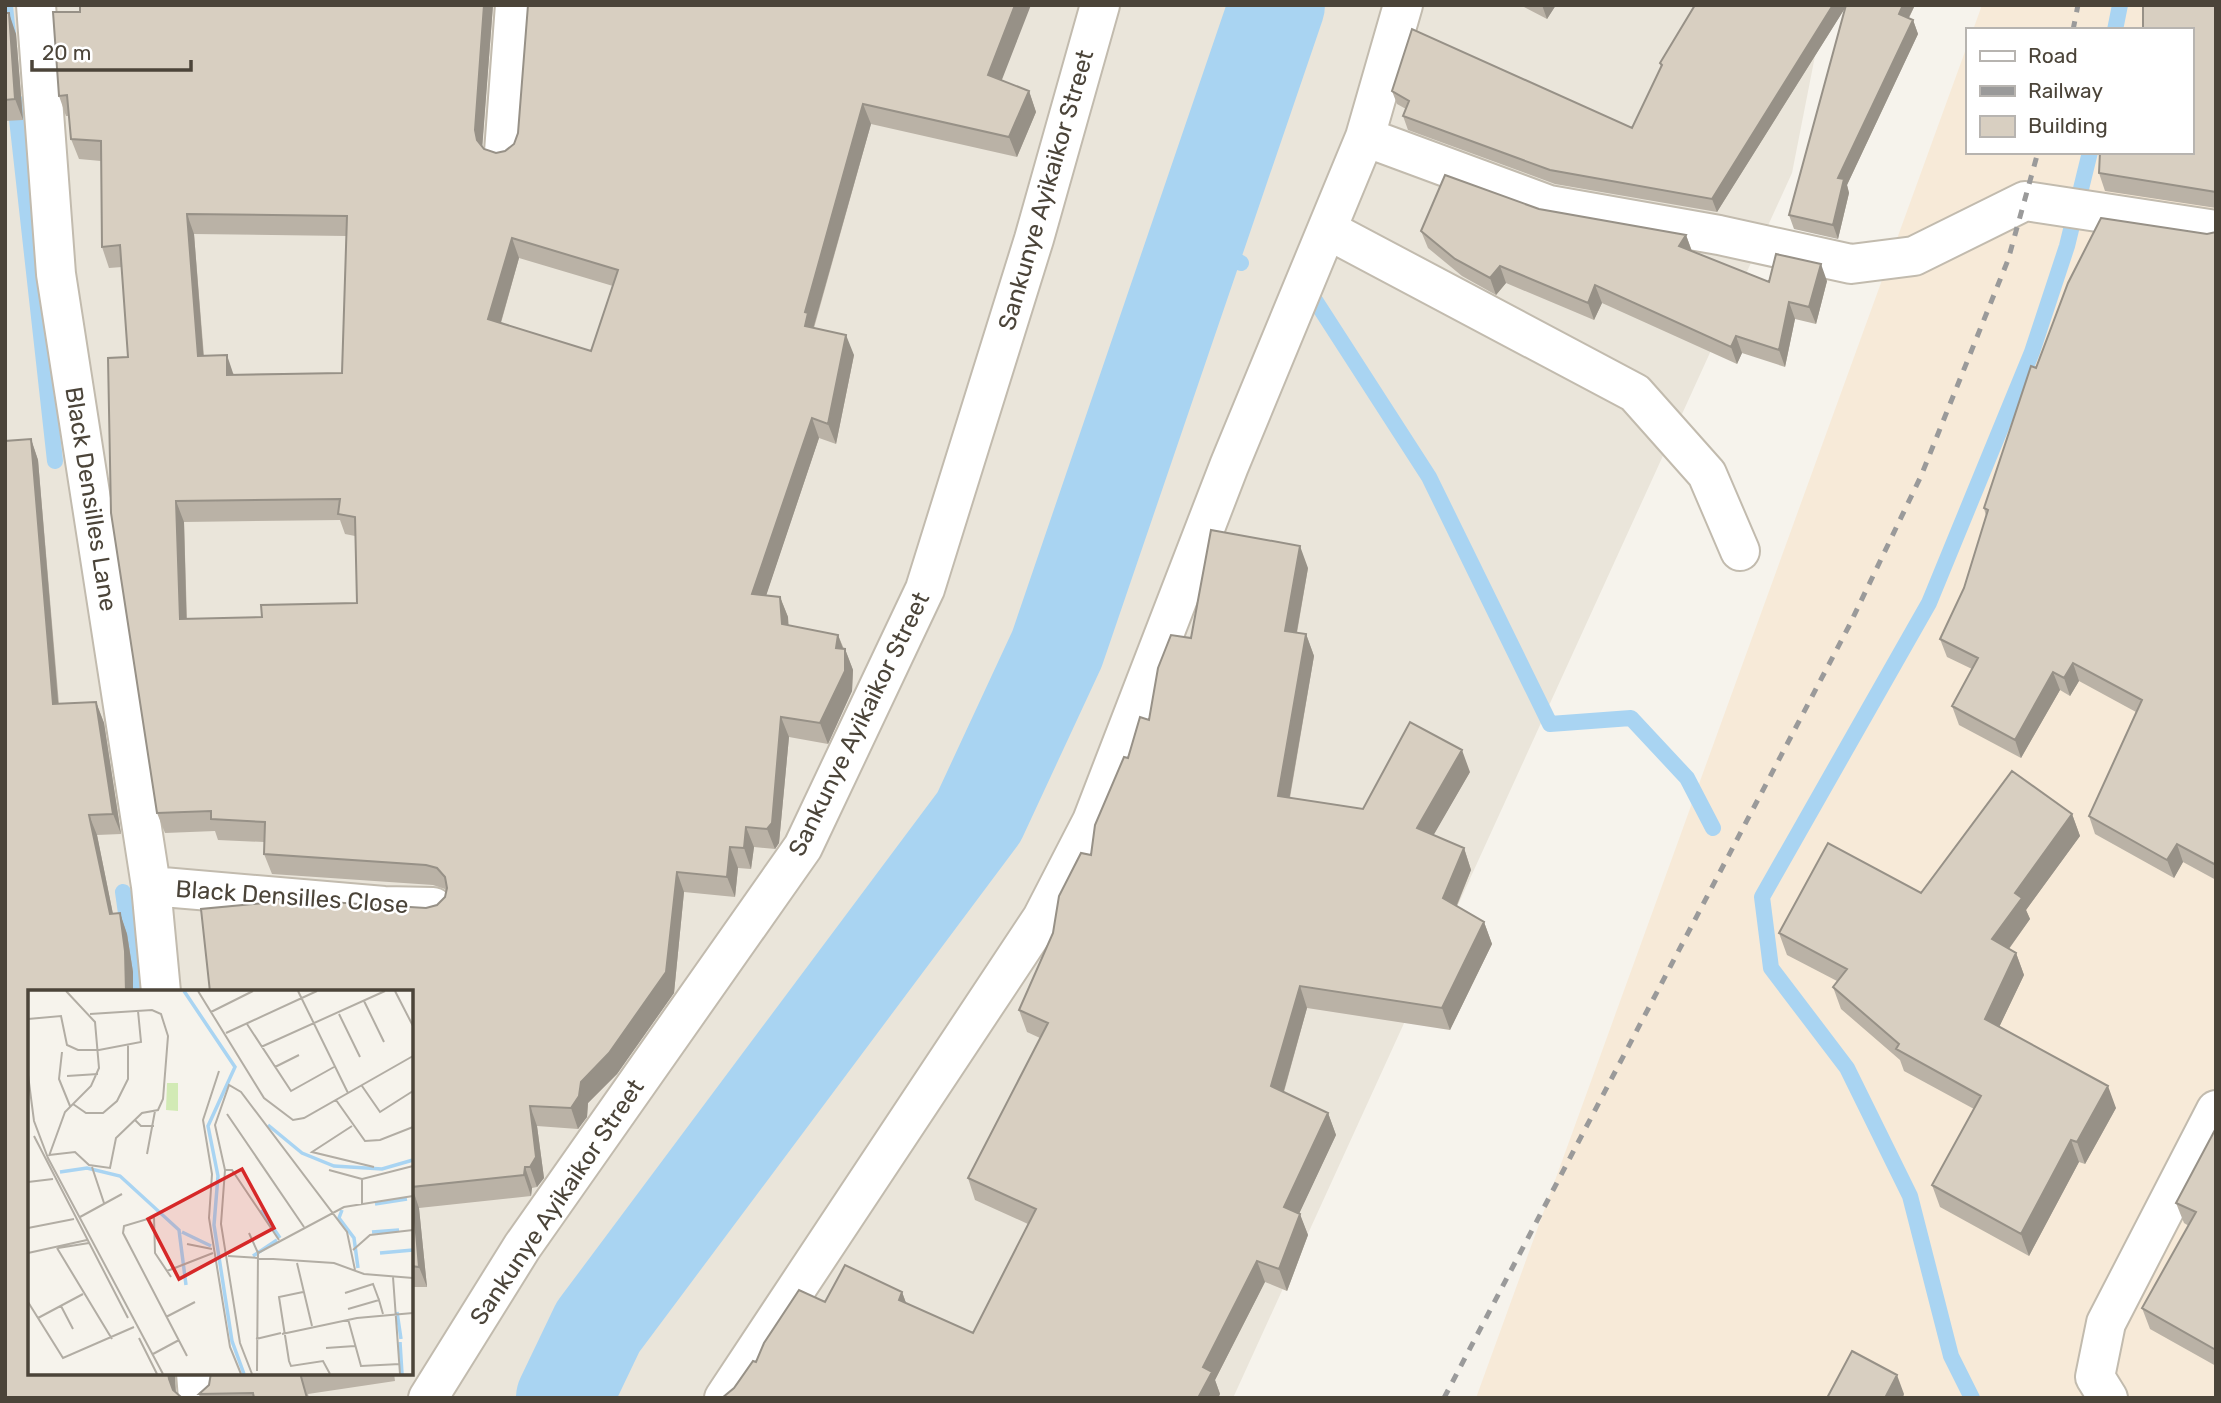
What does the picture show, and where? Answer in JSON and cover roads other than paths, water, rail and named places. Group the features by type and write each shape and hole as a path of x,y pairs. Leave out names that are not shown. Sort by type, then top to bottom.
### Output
{"street":[{"name":"Black Densilles Lane","path":"36,5 56,274 151,886 161,990"},
{"path":"504,152 515,5"},
{"name":"Sankunye Ayikaikor Street","path":"428,1398 522,1247 808,835 925,589 1034,239 1100,5"},
{"path":"724,1398 1042,918 1092,821 1229,466 1365,137 1403,5"},
{"path":"1365,137 1549,205 1719,235 1851,264 1914,256 2025,201 2216,230"},
{"path":"1328,230 1635,393 1707,474 1740,551"},
{"name":"Black Densilles Close","path":"151,886 384,906 433,907"},
{"path":"2108,1398 2095,1377 2106,1323 2216,1110"},
{"path":"196,1375 198,1398"}],"waterway":[{"path":"564,1398 598,1327 979,817 1057,649 1277,5"},
{"path":"2115,28 2120,5"},
{"path":"5,6 8,34"},
{"path":"15,101 55,461"},
{"path":"1972,1398 1951,1356 1910,1196 1847,1068 1771,968 1762,897 1929,603 2032,352 2067,246 2090,154"},
{"path":"1194,242 1241,263"},
{"path":"1311,294 1429,477 1550,724 1631,718 1687,778 1713,828"},
{"path":"123,892 137,990"}],"railway":[{"path":"2073,28 2078,5"},
{"path":"1444,1398 1849,626 1921,476 2008,260 2037,154"}]}
